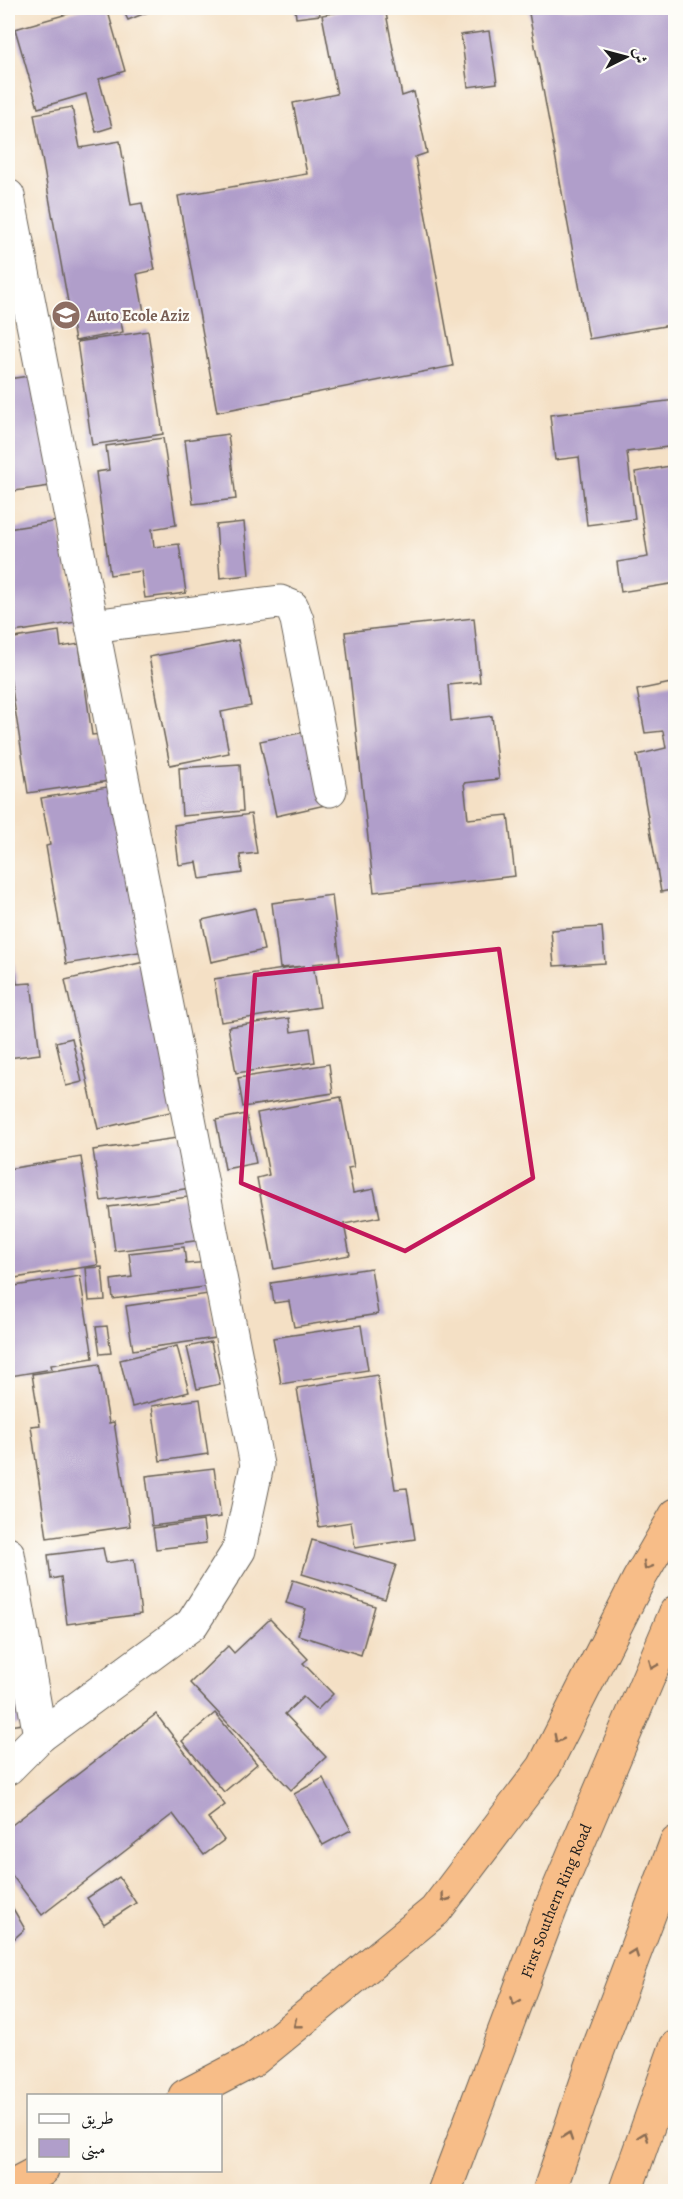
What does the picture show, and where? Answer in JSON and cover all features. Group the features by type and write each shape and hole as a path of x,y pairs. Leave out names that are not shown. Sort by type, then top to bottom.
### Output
{"highway":[{"path":"189,2094 252,2061 435,1911 544,1767 639,1579 675,1515"},
{"name":"First Southern Ring Road","path":"444,2192 550,1910 675,1612"},
{"path":"549,2192 592,2066 675,1843"},
{"path":"625,2192 675,2047"},
{"path":"8,2188 38,2172"}],"street":[{"path":"8,196 257,1464 239,1550 192,1624 40,1736 8,1768"},
{"path":"92,626 280,602 292,607 297,620 330,790"},
{"path":"8,1554 40,1736"}],"highlighted area":[{"path":"499,949 533,1178 405,1251 241,1183 255,975"}],"building":[{"path":"88,8 107,8 125,71 99,79 112,127 96,132 86,94 38,108 15,29"},
{"path":"122,8 158,8 128,20"},
{"path":"295,8 319,8 320,15 296,18"},
{"path":"360,8 385,8 402,96 414,92 427,153 415,157 453,366 217,412 178,196 307,174 293,103 337,94 322,15"},
{"path":"448,8 479,8 479,9 449,14"},
{"path":"528,8 676,8 676,324 589,339"},
{"path":"489,31 497,83 468,87 461,35"},
{"path":"72,107 80,148 120,141 131,205 142,203 155,270 137,274 144,312 120,317 123,332 75,341 34,114"},
{"path":"148,331 163,434 92,445 77,342"},
{"path":"36,375 57,485 8,492 8,379"},
{"path":"676,400 676,446 627,452 635,519 587,525 579,457 555,460 550,415"},
{"path":"228,434 236,499 193,504 185,440"},
{"path":"163,438 176,525 152,529 154,547 179,544 186,593 145,598 141,571 110,575 96,472 109,470 106,446"},
{"path":"676,465 676,583 621,592 617,562 648,557 635,472"},
{"path":"58,521 77,622 8,633 8,529"},
{"path":"244,522 249,575 220,578 216,525"},
{"path":"474,618 480,682 448,685 451,721 492,716 499,779 464,783 468,819 508,815 515,876 374,892 345,632"},
{"path":"59,631 61,647 79,644 92,735 102,734 109,781 28,793 8,670 8,639"},
{"path":"238,640 251,706 221,712 229,753 170,765 149,657"},
{"path":"676,682 676,889 661,892 637,755 666,748 663,731 645,733 637,690"},
{"path":"315,730 330,804 276,816 260,741"},
{"path":"240,764 243,811 182,816 179,768"},
{"path":"119,785 145,951 66,964 46,846 50,845 41,798"},
{"path":"251,814 257,853 240,855 242,873 200,879 197,862 179,865 174,825"},
{"path":"332,895 340,961 313,964 320,1007 221,1022 214,979 305,966 280,968 272,903"},
{"path":"255,908 264,950 211,962 202,920"},
{"path":"8,918 17,984 31,983 40,1054 8,1058"},
{"path":"602,927 605,963 554,966 551,930"},
{"path":"153,960 187,1108 98,1129 65,980"},
{"path":"289,1018 291,1032 310,1029 315,1062 236,1073 228,1027"},
{"path":"72,1038 82,1082 66,1086 56,1042"},
{"path":"329,1064 333,1093 243,1107 238,1078"},
{"path":"341,1097 354,1167 348,1168 353,1193 374,1189 380,1217 344,1224 350,1255 274,1269 257,1178 269,1175 257,1113"},
{"path":"246,1114 256,1163 225,1169 216,1120"},
{"path":"191,1136 198,1187 101,1201 93,1150"},
{"path":"81,1157 98,1265 8,1279 8,1169"},
{"path":"204,1195 210,1239 115,1251 109,1207"},
{"path":"184,1247 186,1264 209,1262 212,1286 113,1299 111,1280 132,1277 129,1253"},
{"path":"102,1267 105,1300 89,1301 86,1268"},
{"path":"371,1268 378,1314 294,1327 289,1301 274,1303 271,1283"},
{"path":"80,1276 93,1358 51,1365 52,1369 11,1376 8,1351 8,1287"},
{"path":"208,1294 215,1338 133,1350 126,1306"},
{"path":"361,1325 368,1370 281,1384 273,1338"},
{"path":"107,1326 111,1353 100,1354 96,1327"},
{"path":"211,1342 220,1384 197,1389 187,1347"},
{"path":"177,1346 189,1392 132,1407 120,1360"},
{"path":"99,1364 109,1423 114,1422 130,1526 47,1538 31,1426 40,1425 32,1374"},
{"path":"377,1375 395,1489 407,1488 415,1539 355,1548 351,1522 319,1527 297,1388"},
{"path":"200,1399 208,1454 160,1461 152,1406"},
{"path":"214,1468 221,1517 152,1526 146,1476"},
{"path":"203,1521 206,1543 156,1549 153,1528"},
{"path":"312,1540 396,1565 385,1599 302,1574"},
{"path":"103,1548 106,1563 134,1559 141,1614 67,1624 61,1577 51,1579 48,1555"},
{"path":"293,1580 375,1606 361,1655 298,1635 306,1609 286,1603"},
{"path":"270,1619 308,1659 303,1663 333,1694 317,1710 303,1697 285,1714 326,1757 291,1790 190,1683 228,1646 234,1653"},
{"path":"13,1656 23,1724 8,1726 8,1657"},
{"path":"215,1713 257,1764 224,1792 182,1741"},
{"path":"156,1714 225,1805 208,1818 224,1840 204,1855 173,1814 42,1915 8,1870 8,1828"},
{"path":"323,1778 351,1830 323,1845 294,1794"},
{"path":"119,1877 136,1903 104,1924 87,1898"},
{"path":"8,1900 25,1929 8,1944"}],"place":[{"name":"Auto Ecole Aziz","path":"66,315"}]}
